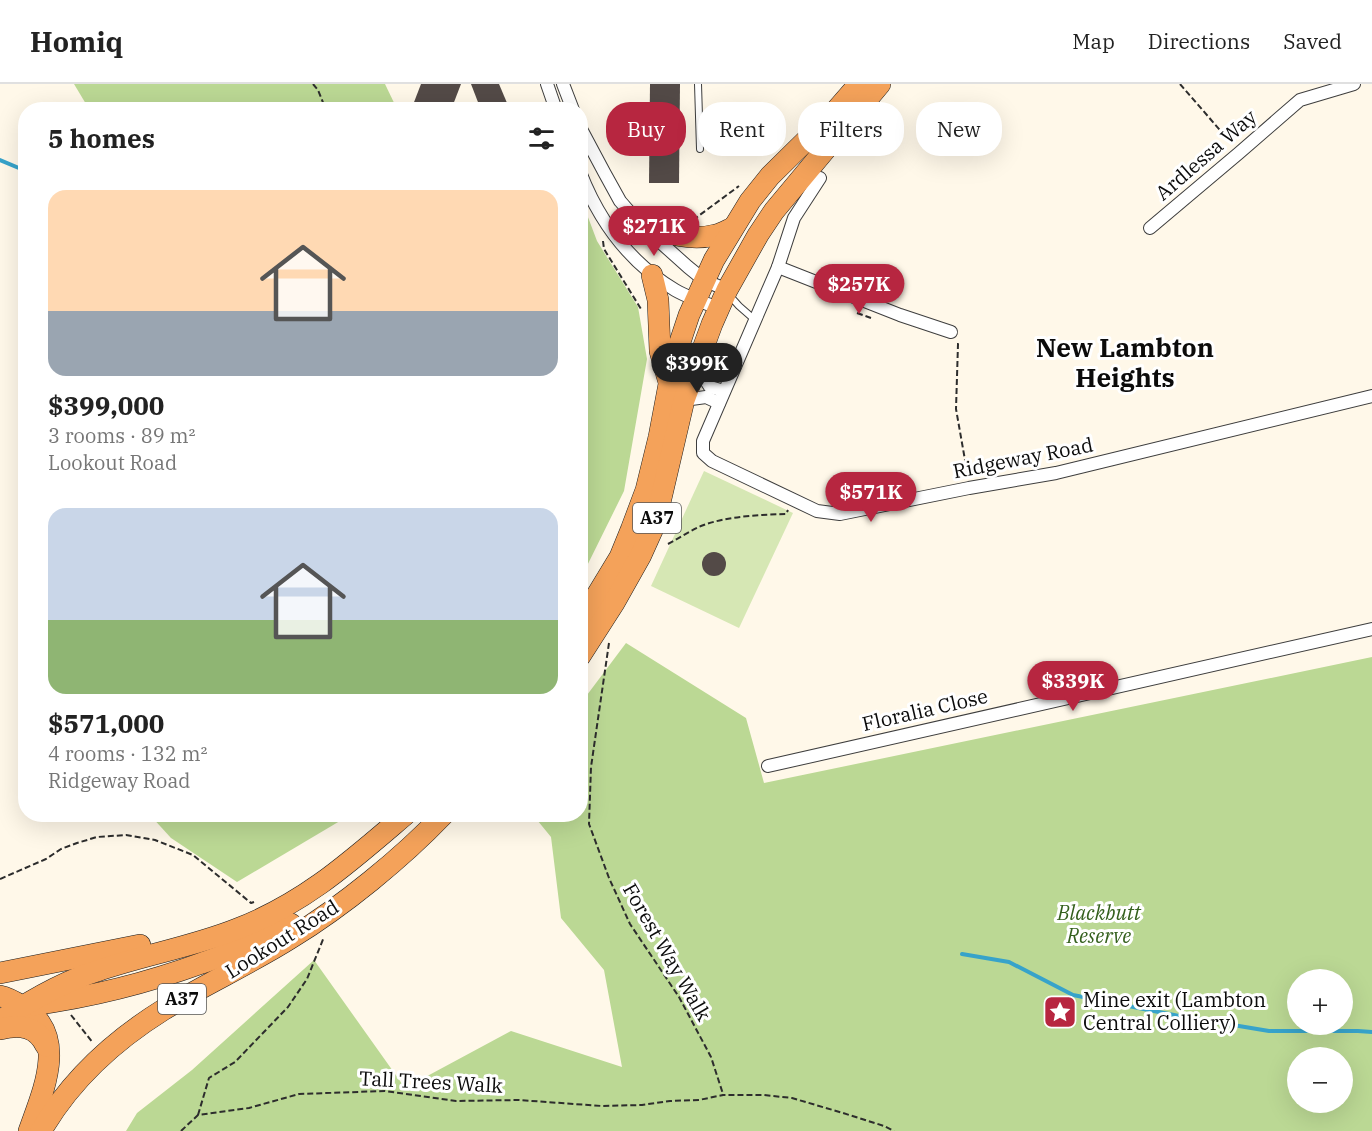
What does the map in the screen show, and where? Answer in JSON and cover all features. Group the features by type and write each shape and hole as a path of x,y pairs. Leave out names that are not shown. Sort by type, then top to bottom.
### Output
{"highway":[{"name":"A37","path":"588,643 625,584 655,524 684,400 696,365 732,228 770,176 832,115 859,84"},
{"name":"A37","path":"588,613 620,557 646,490 673,363 695,299 717,281 758,235 774,211 880,84"},
{"path":"640,224 672,235 691,238 714,236 732,228"},
{"path":"652,275 658,300 660,351 669,382"},
{"name":"Lookout Road","path":"0,1021 62,984 96,971 213,937 274,912 322,884 397,822"},
{"name":"Lookout Road","path":"41,1131 65,1096 87,1071 138,1027 291,938 369,882 436,822"},
{"path":"0,1010 98,994 193,966 249,944 349,897"},
{"path":"0,973 199,931 213,937"},
{"path":"0,996 13,1000 35,1016 41,1023 48,1040 50,1055 47,1073 29,1131"},
{"path":"0,1029 21,1027 33,1030 42,1038 50,1055"}],"street":[{"path":"547,84 553,102"},
{"path":"563,84 570,102"},
{"name":"Ardlessa Way","path":"1150,228 1300,100 1354,84"},
{"path":"588,142 620,201 640,224 688,267 717,281"},
{"name":"Ridgeway Road","path":"820,178 794,218 778,267 703,441 703,453 712,461 817,511 840,514 1056,473 1372,396"},
{"path":"588,190 597,210 631,256 652,275 695,299"},
{"path":"778,267 900,315 951,332"},
{"path":"696,365 710,387 722,397"},
{"path":"684,400 722,397"},
{"name":"Floralia Close","path":"768,766 1372,629"}],"lane":[{"path":"698,84 698,102"},
{"path":"717,281 733,301 755,320"}],"path":[{"path":"313,84 323,102"},
{"path":"1180,84 1239,153"},
{"path":"604,249 644,314"},
{"path":"854,312 873,319"},
{"path":"958,344 956,409 969,488"},
{"path":"668,544 713,522 786,514"},
{"name":"Forest Way Walk","path":"609,643 591,767 589,824 609,878 630,924 679,997 711,1057 723,1095"},
{"path":"0,879 77,843 97,837 126,835 155,840 193,855 250,903 259,902"},
{"path":"181,1131 198,1115 209,1078 235,1062 288,1007 307,979 324,937"},
{"path":"67,1010 98,1048"},
{"name":"Tall Trees Walk","path":"198,1115 249,1108 299,1094 333,1092 385,1091 456,1101 519,1100 602,1106 699,1100 723,1095 764,1095 792,1098 894,1131"}],"green space":[{"path":"74,84 385,84 394,102 85,102"},
{"path":"588,217 597,241 638,307 647,359 624,491 588,564"},
{"path":"704,471 793,513 739,628 651,586"},
{"name":"Blackbutt Reserve","path":"626,643 746,718 764,783 1372,657 1372,1131 126,1131 137,1113 192,1070 314,960 405,1088 511,1031 622,1067 604,970 561,918 551,837 539,822 588,822 588,694"},
{"path":"156,822 338,822 237,882 171,838"}],"building":[{"path":"421,84 461,84 454,102 414,102"},
{"path":"471,84 499,84 507,102 478,102"},
{"path":"650,84 680,84 680,102 650,102"},
{"path":"649,156 679,156 679,183 649,183"},
{"path":"714,552 723,555 726,564 723,573 714,576 705,573 702,564 705,555"}],"waterway":[{"path":"0,160 18,168"},
{"path":"962,954 1009,962 1073,995 1179,1016 1269,1031 1372,1032"}],"place":[{"name":"Mine exit (Lambton Central Colliery)","path":"1060,1012"}],"district":[{"name":"New Lambton Heights","path":"1125,363"}]}
